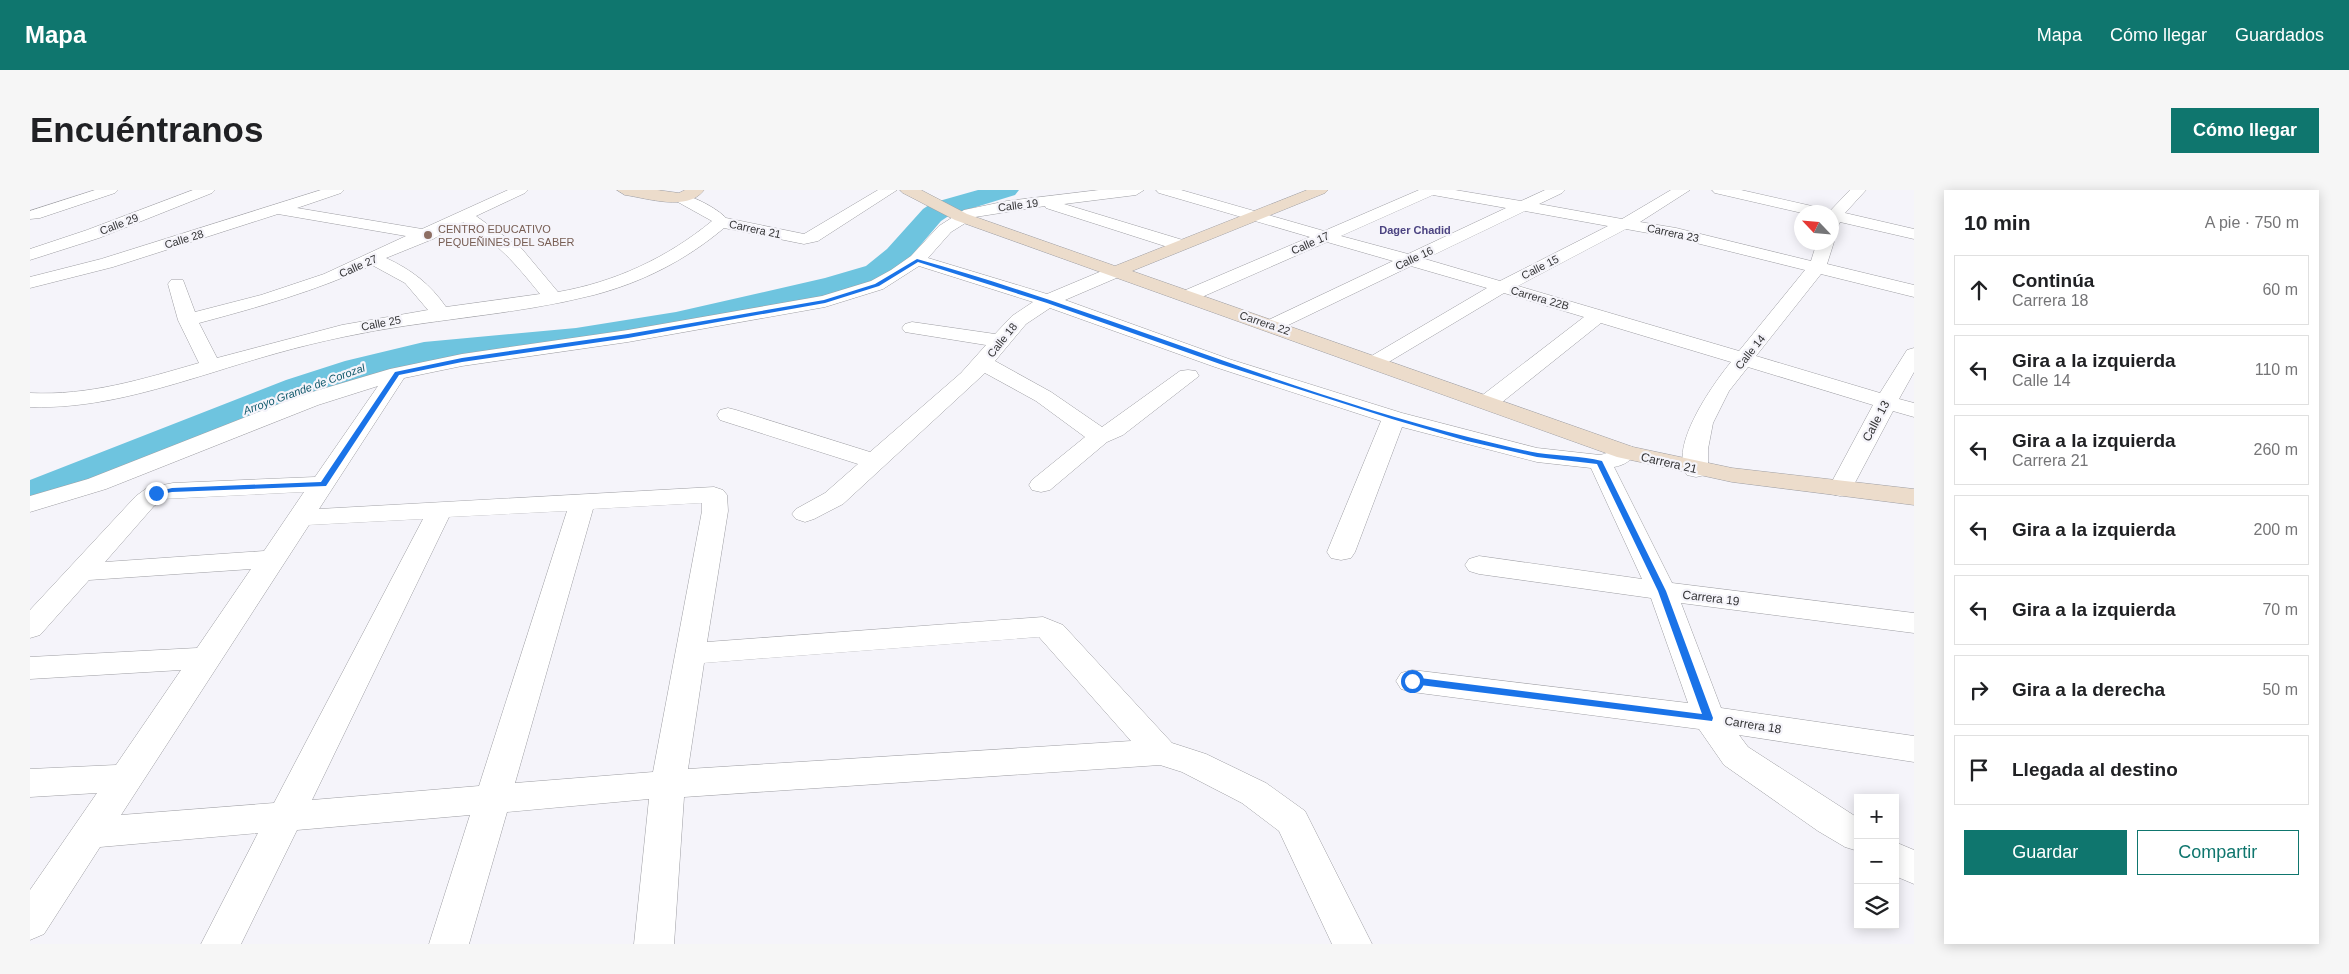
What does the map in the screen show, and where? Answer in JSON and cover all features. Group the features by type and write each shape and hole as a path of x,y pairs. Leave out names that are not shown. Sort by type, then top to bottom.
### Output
{"street":[{"path":"30,275 32,221 110,190"},
{"name":"Calle 29","path":"32,255 208,190"},
{"name":"Calle 28","path":"30,284 107,263 336,190"},
{"name":"Calle 27","path":"188,320 268,299 330,278 520,190"},
{"name":"Carrera 21","path":"625,190 682,198 715,215 721,222 804,239 812,237 889,190"},
{"path":"682,198 696,190"},
{"name":"Carrera 22","path":"908,190 956,214 1115,272 1488,402 1612,457"},
{"name":"Calle 19","path":"956,214 1136,190"},
{"name":"Carrera 22B","path":"1164,190 1599,315 1914,410"},
{"name":"Calle 18","path":"805,514 816,511 856,480 874,461 984,364 1019,319 1049,301 1115,272 1320,190"},
{"name":"Carrera 23","path":"1431,190 1676,233 1914,292"},
{"name":"Calle 17","path":"1188,296 1431,190"},
{"name":"Calle 16","path":"1271,326 1557,190"},
{"name":"Calle 15","path":"1375,362 1502,287 1626,223 1682,190"},
{"path":"1720,190 1794,208"},
{"path":"1839,208 1858,190"},
{"path":"1043,202 1180,245"},
{"path":"279,209 427,234"},
{"path":"30,504 97,484 310,400 397,373 462,360 628,336 825,301 877,285 917,260 956,214"},
{"path":"465,217 484,228 516,253 553,298"},
{"path":"1839,219 1914,234"},
{"name":"Calle 25","path":"30,400 52,402 96,395 174,378 211,366 342,331 440,314 553,298 608,286 644,273 679,254 721,222"},
{"name":"Calle 14","path":"1696,470 1696,449 1702,423 1720,390 1817,267 1823,250"},
{"path":"373,259 412,278 426,291 440,314"},
{"name":"Carrera 21","path":"917,260 1049,301 1222,363 1394,418 1469,439 1537,454 1612,457 1769,481 1914,496"},
{"path":"178,284 188,320 211,366"},
{"path":"1488,402 1599,315"},
{"path":"912,328 1000,341"},
{"name":"Calle 13","path":"1840,489 1914,354"},
{"path":"984,364 1029,386 1084,423 1099,437"},
{"path":"30,922 397,373"},
{"path":"1041,485 1099,437 1116,430 1188,376"},
{"path":"728,415 874,461"},
{"path":"1341,552 1394,418"},
{"path":"1612,457 1708,718 1736,756 1831,821 1854,834"},
{"path":"30,628 145,501 156,493 172,490 323,484"},
{"path":"301,518 714,494 715,511 668,784 654,944"},
{"path":"449,944 582,502"},
{"path":"220,944 440,510"},
{"path":"81,572 273,559"},
{"name":"Carrera 19","path":"1479,565 1662,591 1914,623"},
{"path":"690,654 1043,627 1054,632 1160,752"},
{"path":"30,668 207,658"},
{"name":"Carrera 18","path":"1412,681 1708,718 1914,749"},
{"path":"91,833 668,784 1160,752 1194,763 1254,793 1292,821 1352,944"},
{"path":"30,783 126,778"},
{"path":"1899,860 1914,868"}],"waterway":[{"name":"Arroyo Grande de Corozal","path":"30,494 299,388 357,368 424,352 576,338 676,322 833,285 877,272 897,255 932,215 941,209 1006,190"}],"place":[{"name":"CENTRO EDUCATIVO PEQUEÑINES DEL SABER","path":"428,235"}],"district":[{"name":"Dager Chadid","path":"1415,230"}],"route":[{"path":"156,493 172,490 323,484 397,373 462,360 628,336 825,301 877,285 917,260 1049,301 1222,363 1394,418 1469,439 1537,454 1600,462 1662,591 1708,718 1412,681"}]}
